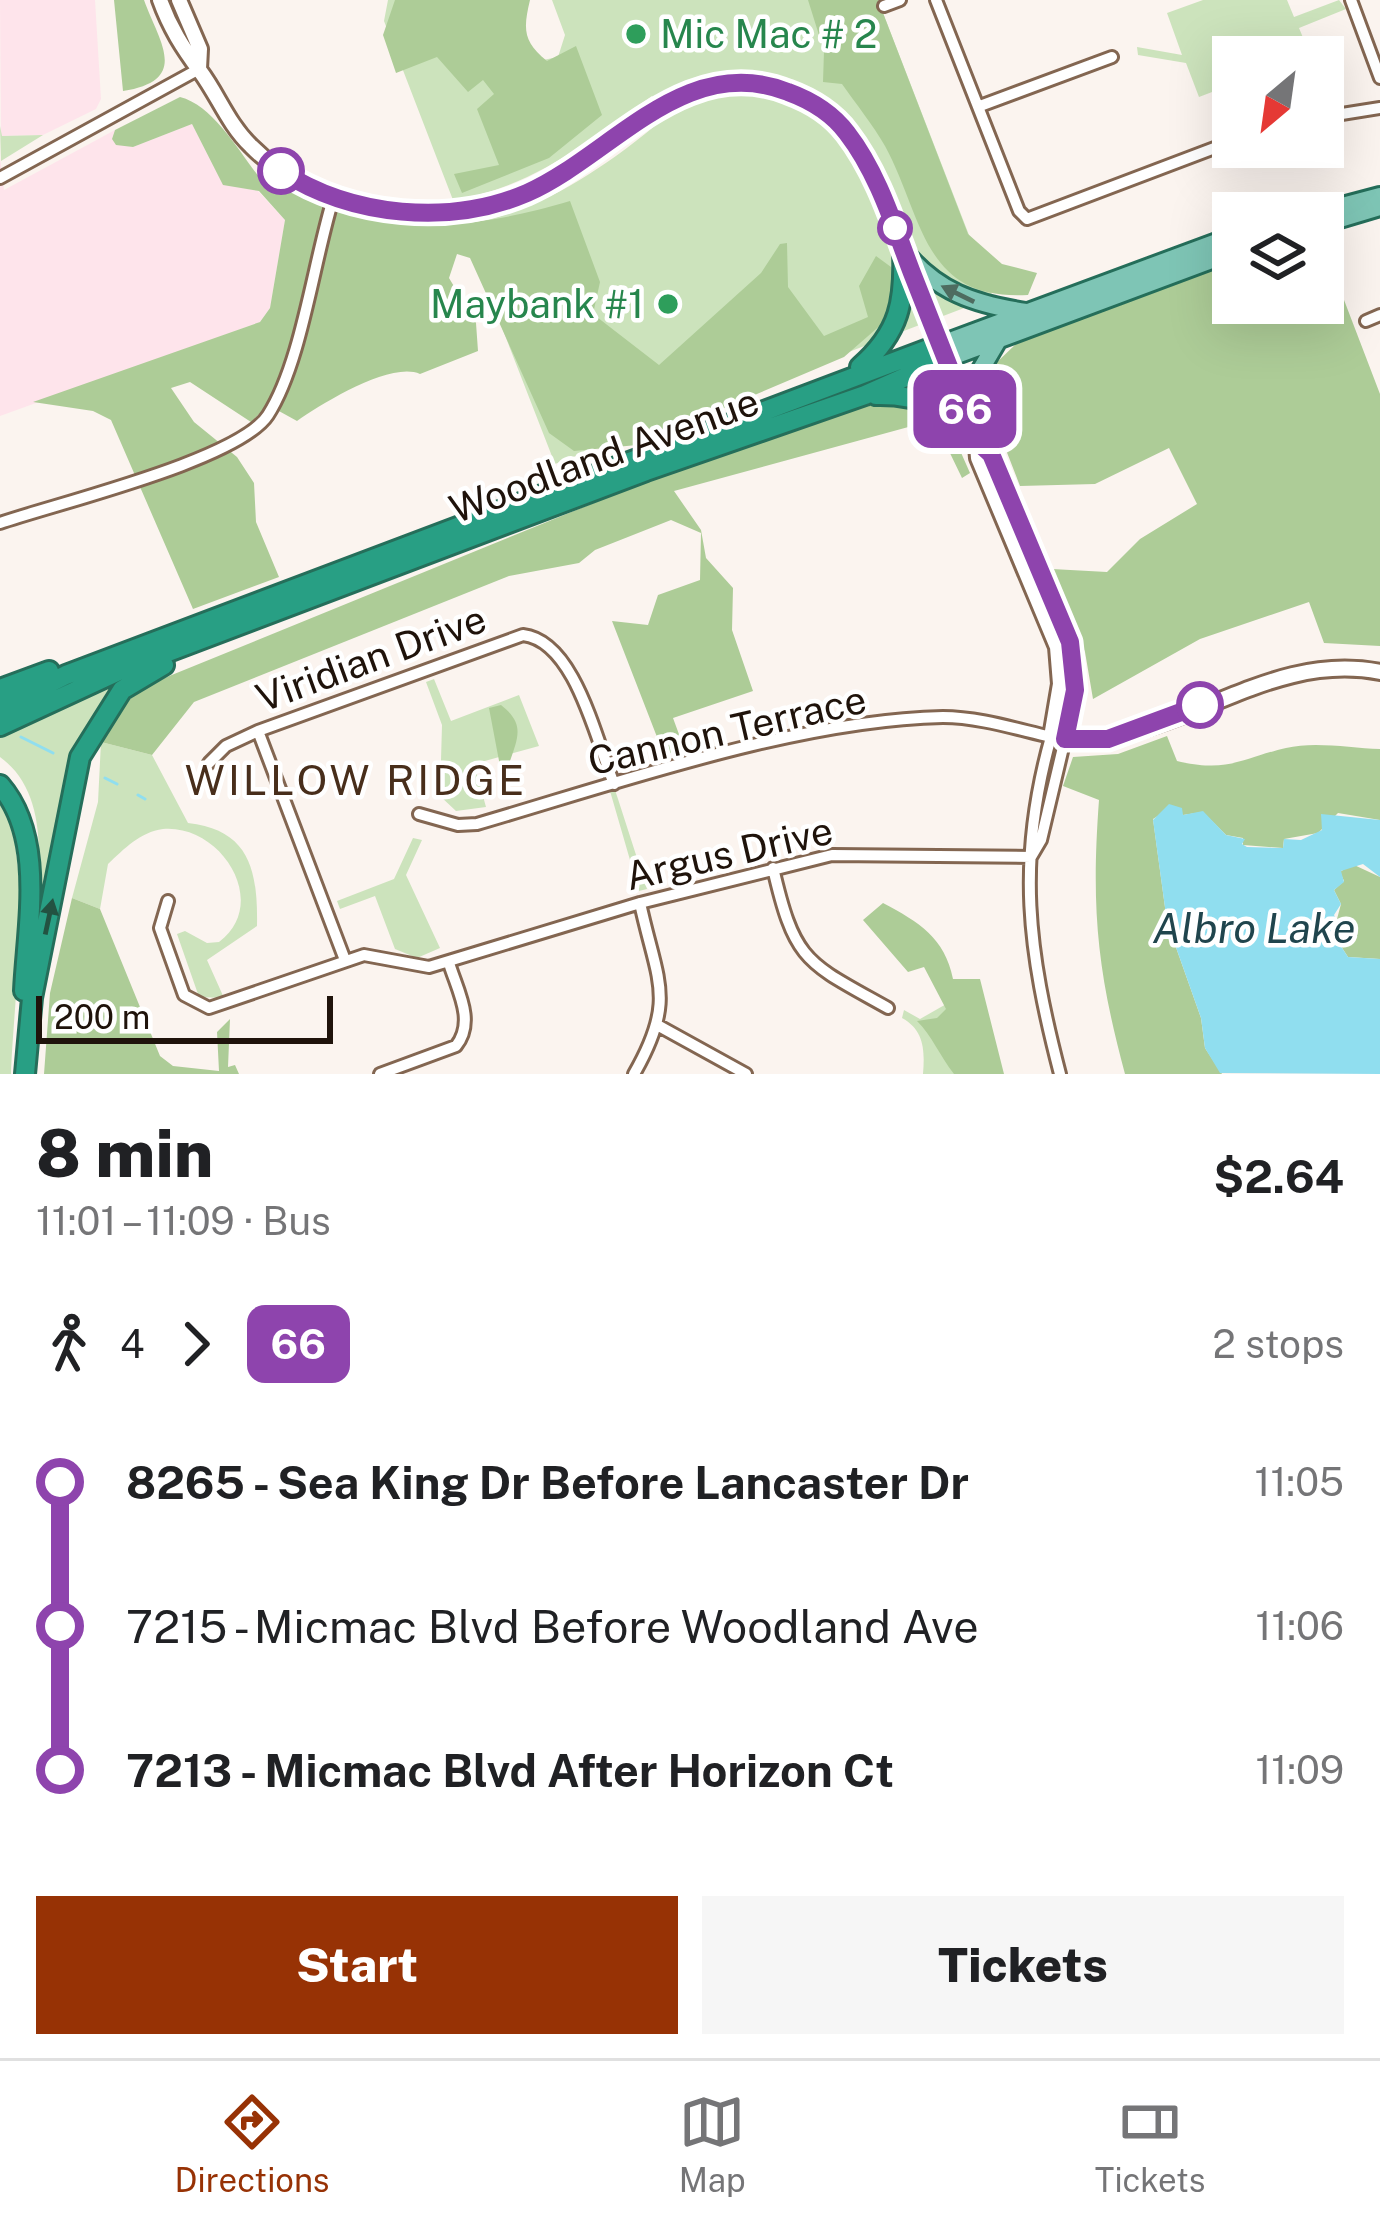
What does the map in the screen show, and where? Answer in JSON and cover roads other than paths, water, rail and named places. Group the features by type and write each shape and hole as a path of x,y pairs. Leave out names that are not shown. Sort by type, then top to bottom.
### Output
{"highway":[{"path":"850,376 884,346 898,321 905,298 903,250"},
{"name":"Woodland Avenue","path":"0,708 168,636 850,376 943,352"},
{"name":"Woodland Avenue","path":"0,726 123,669 865,395 943,352"},
{"path":"865,395 923,399 950,412 979,443"},
{"path":"26,1032 80,757 113,699 135,678 410,562"},
{"path":"0,689 115,648 168,636"},
{"path":"0,785 25,830 28,857 25,1074"}],"main road":[{"path":"1344,206 1380,196"},
{"path":"1344,218 1380,208"},
{"name":"Woodland Avenue","path":"943,352 1027,312 1212,244"},
{"path":"903,250 947,291 975,303 1027,312"},
{"name":"Woodland Avenue","path":"943,352 997,342 1212,260"},
{"path":"968,416 974,381 997,342"}],"street":[{"path":"160,0 184,54 249,145 290,176 334,196 406,212 479,208 541,186 676,97 725,84 756,84 796,95 839,124 868,166 979,443 991,454 1070,642 1075,690 1058,738 1031,857 1033,959 1060,1074"},
{"path":"179,0 200,49 199,69"},
{"path":"884,7 900,0"},
{"path":"936,0 1020,213 1031,220 1212,149"},
{"path":"1351,0 1380,78"},
{"path":"980,106 1112,56"},
{"path":"0,178 199,69"},
{"path":"1344,114 1380,108"},
{"path":"0,523 220,451 256,431 281,387 334,196"},
{"path":"1366,321 1380,315"},
{"name":"Viridian Drive","path":"209,763 226,746 258,731 505,639 533,636 564,659 614,784"},
{"path":"1058,738 1108,739 1275,676 1337,668 1380,672"},
{"name":"Cannon Terrace","path":"419,814 458,825 477,824 777,741 920,719 964,718 1058,738"},
{"path":"258,731 345,960"},
{"name":"Argus Drive","path":"449,963 640,903 773,868 864,853 1031,857"},
{"path":"773,868 786,925 801,953 819,970 888,1008"},
{"path":"168,901 160,928 184,995 200,1007 220,1006 345,960 381,956 418,969 449,963 467,1024 463,1038 457,1046 380,1074"},
{"path":"634,1074 659,1026 661,997 640,903"},
{"path":"659,1026 746,1074"}],"water":[{"name":"Albro Lake","path":"1169,804 1182,808 1183,815 1203,811 1226,835 1245,839 1242,844 1247,847 1283,848 1284,839 1301,840 1322,830 1321,814 1380,820 1380,877 1363,864 1341,871 1344,882 1334,890 1341,904 1334,915 1339,925 1333,934 1348,957 1380,959 1380,1074 1220,1073 1205,1048 1201,1018 1167,922 1153,820"}],"waterway":[{"path":"21,737 53,753"},
{"path":"105,778 117,784"},
{"path":"138,795 145,799"}],"place":[{"name":"Mic Mac # 2","path":"636,34"},
{"name":"Maybank #1","path":"668,304"}],"district":[{"name":"WILLOW RIDGE","path":"356,779"}]}
